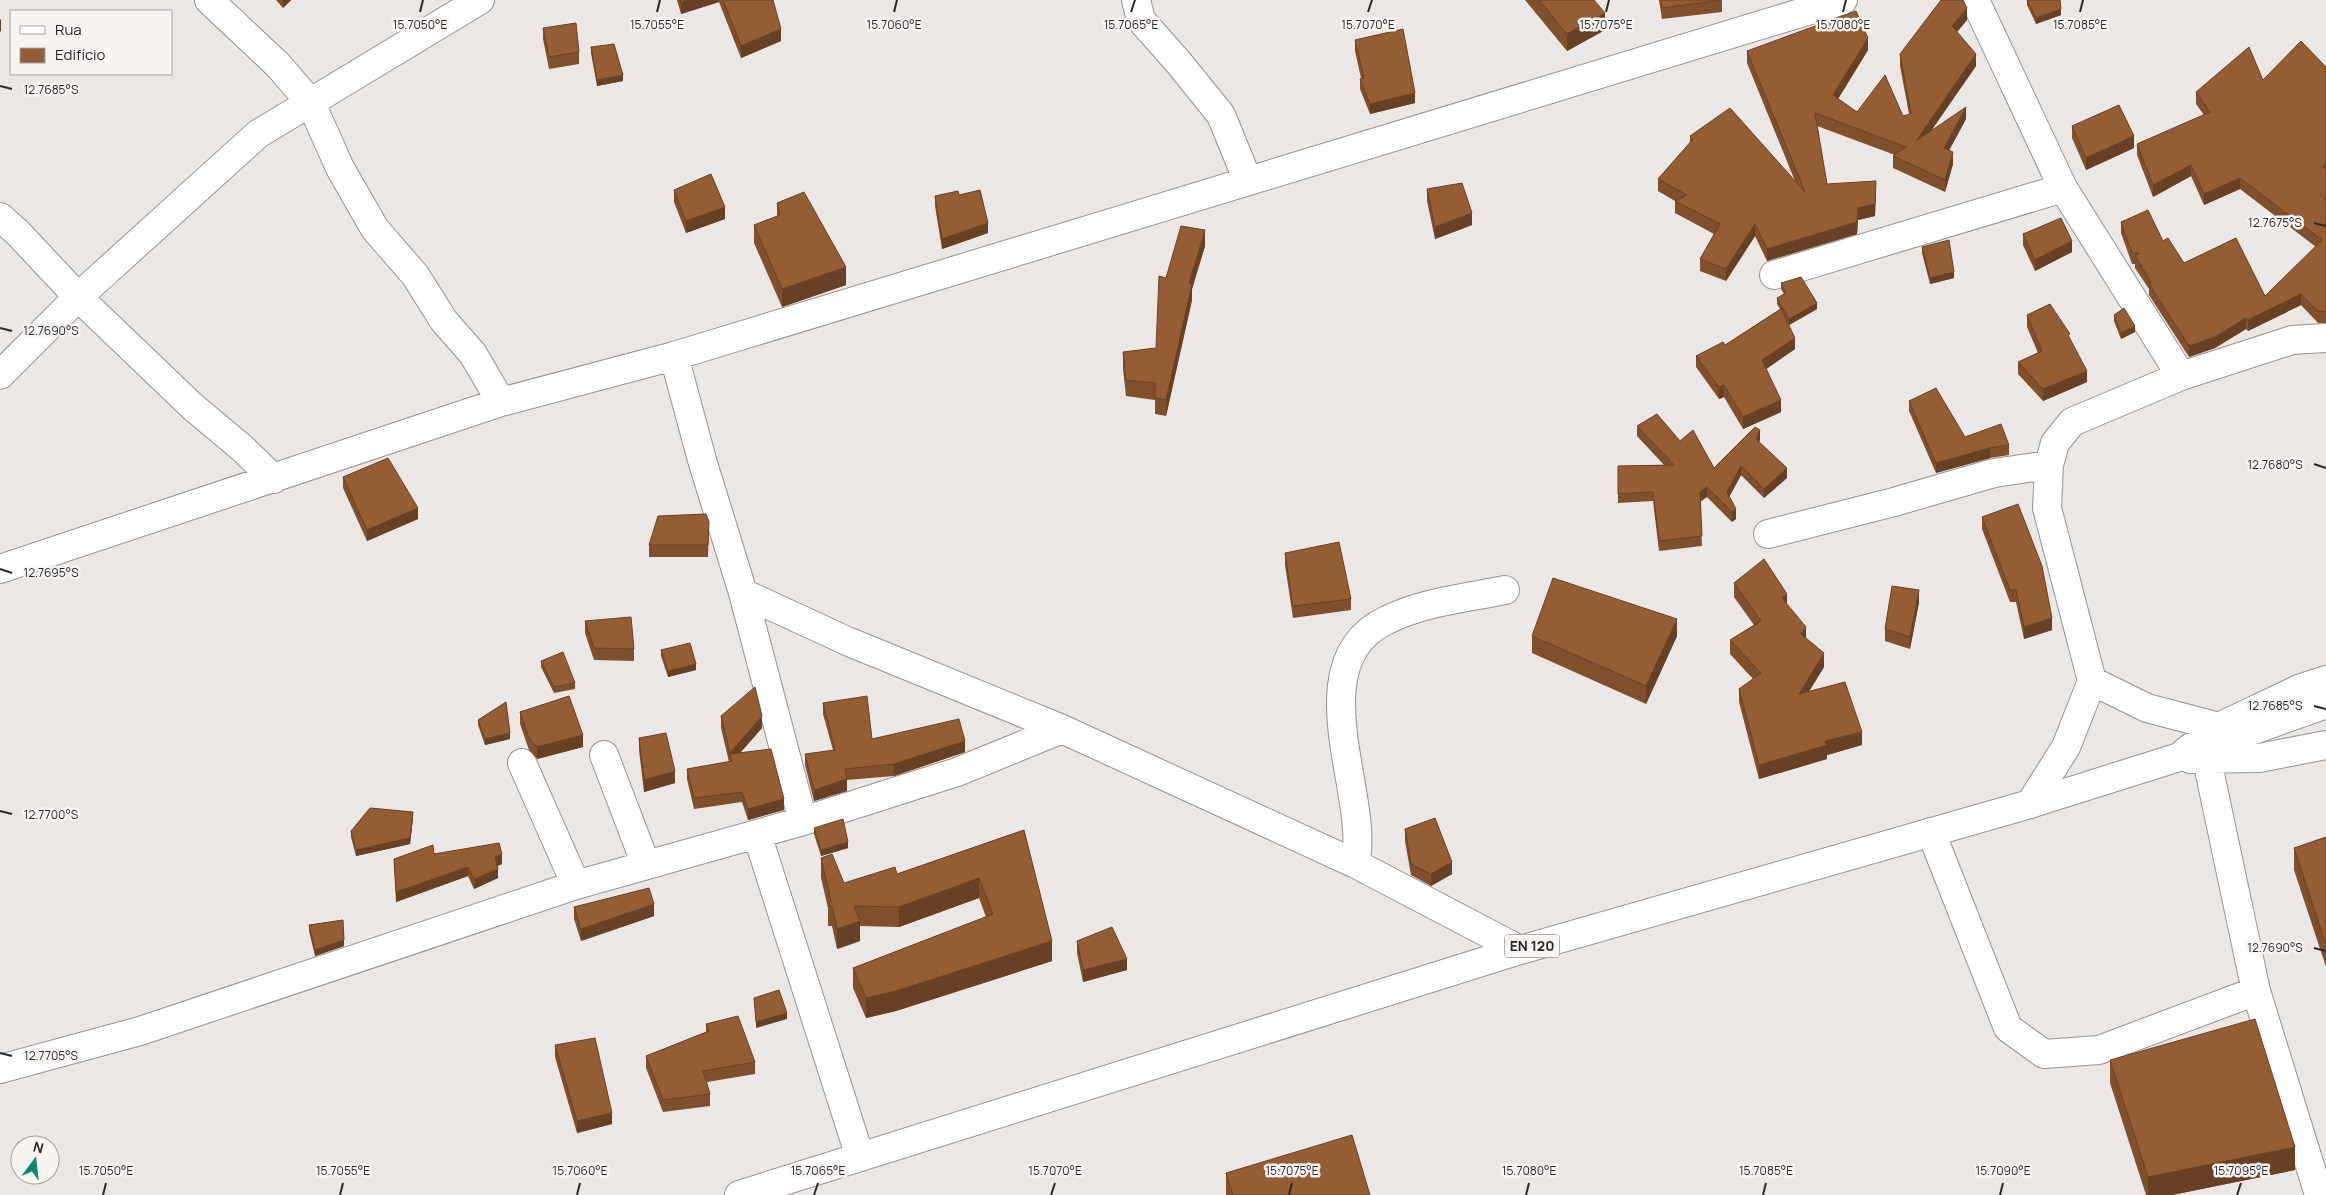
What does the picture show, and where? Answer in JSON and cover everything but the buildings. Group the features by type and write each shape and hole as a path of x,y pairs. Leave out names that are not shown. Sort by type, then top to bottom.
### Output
{"street":[{"path":"209,0 278,65 311,103 340,168 376,229 415,276 444,321 473,354 501,402"},
{"path":"0,375 78,297 258,134 480,0"},
{"path":"1136,0 1140,20 1179,63 1221,115 1248,181"},
{"path":"0,570 501,402 674,356 1844,0"},
{"path":"1975,0 2063,188 2181,376"},
{"path":"1774,275 2063,188"},
{"path":"0,217 18,232 78,297 193,407 274,478"},
{"path":"2030,804 2066,747 2092,681 2047,508 2049,465 2055,443 2072,422 2181,376 2292,340 2326,338"},
{"path":"674,356 702,460 743,593 803,821"},
{"path":"1768,534 1894,502 1994,473 2049,465"},
{"path":"1356,864 1357,829 1343,737 1340,700 1345,666 1362,637 1386,620 1430,605 1505,590"},
{"path":"743,593 847,641 1062,729 1356,864 1520,950"},
{"path":"2176,758 2218,727 2301,688 2326,680"},
{"path":"2092,681 2147,708 2218,727"},
{"name":"EN 120","path":"744,1194 1520,950 2030,804 2176,758 2326,704"},
{"path":"0,1069 140,1031 576,886 803,821 957,772 1062,729"},
{"path":"2176,758 2207,760 2259,758 2326,744"},
{"path":"604,755 646,865"},
{"path":"2207,760 2256,991 2319,1195"},
{"path":"522,764 576,886"},
{"path":"1931,832 2008,1028 2044,1054 2099,1050 2256,991"},
{"path":"757,834 860,1157"}]}
